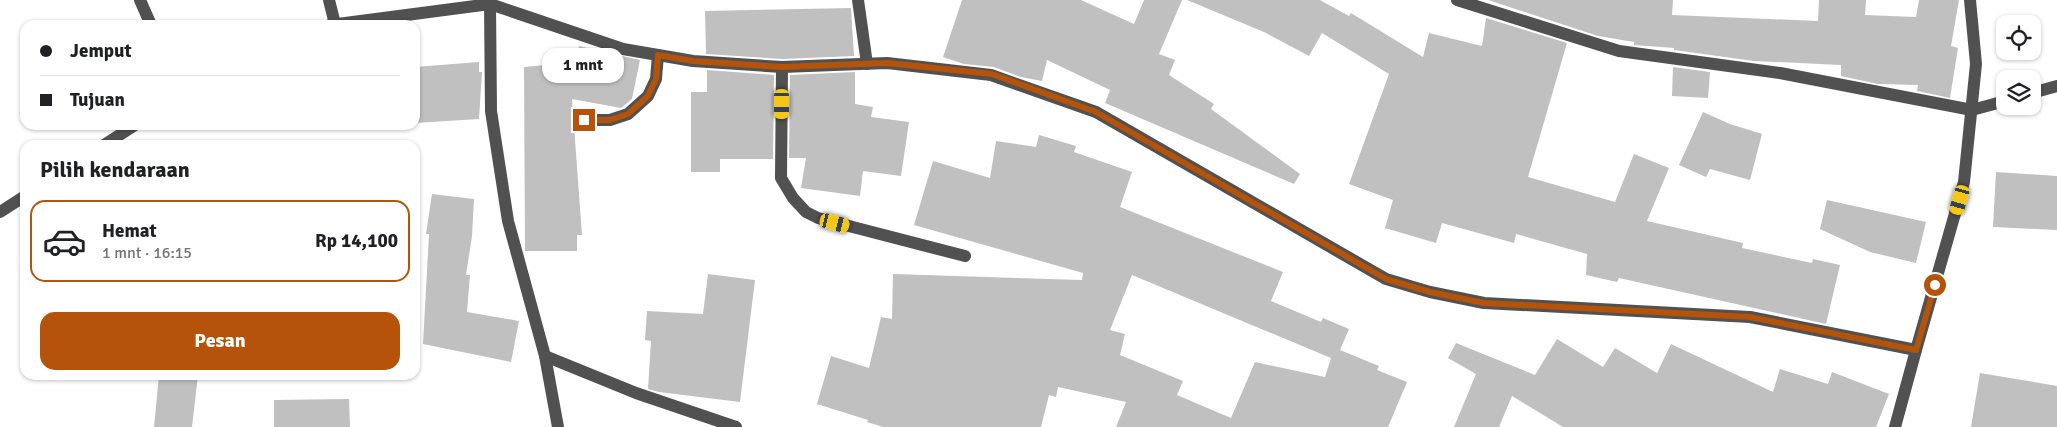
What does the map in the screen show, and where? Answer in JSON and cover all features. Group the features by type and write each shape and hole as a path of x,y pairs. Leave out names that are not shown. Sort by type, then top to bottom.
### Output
{"street":[{"path":"140,0 149,20"},
{"path":"329,0 332,20"},
{"path":"858,0 867,64"},
{"path":"1457,0 1619,51 1780,73 1972,110 1996,103"},
{"path":"1895,427 1964,182 1976,64 1970,0"},
{"path":"490,4 491,111 508,221 545,356 558,427"},
{"path":"364,20 490,4 623,49 693,61 782,67 887,63 992,74 1096,112 1386,279 1430,292 1484,303 1750,317 1916,350"},
{"path":"584,120 610,120 628,114 648,96 656,79 658,55"},
{"path":"782,67 781,178 792,198 806,212 818,218 965,256"},
{"path":"2041,90 2057,86"},
{"path":"112,140 127,130"},
{"path":"0,212 20,199"},
{"path":"545,356 636,393 736,427"}],"building":[{"path":"962,0 1081,0 1134,24 1144,0 1182,0 1159,54 1175,60 1169,75 1214,104 1211,109 1300,174 1294,184 1105,103 1110,90 1047,60 1042,81 1021,77 994,67 964,64 943,57"},
{"path":"1187,0 1320,0 1349,16 1351,13 1423,57 1429,33 1482,46 1486,18 1567,43 1528,177 1615,202 1634,154 1669,168 1647,221 1743,243 1742,248 1812,263 1813,259 1840,265 1826,324 1619,278 1617,282 1586,275 1587,254 1516,234 1514,243 1442,223 1436,243 1385,228 1393,200 1349,184 1389,74 1322,33 1309,56 1264,32"},
{"path":"1488,0 1673,0 1672,15 1818,21 1819,0 1866,0 1865,15 1916,17 1919,0 1959,0 1951,46 1958,48 1950,98 1917,91 1918,85 1878,84 1841,76 1841,65 1754,61 1674,50 1674,48 1634,45 1634,42 1598,36"},
{"path":"851,8 854,56 782,59 706,54 705,11"},
{"path":"579,46 640,60 632,99 621,108 572,99 582,235 577,235 577,251 525,251 524,67 576,62"},
{"path":"479,62 479,72 482,72 479,119 420,123 420,67"},
{"path":"1673,67 1710,72 1708,98 1672,96"},
{"path":"707,70 774,75 773,159 720,159 720,172 691,172 691,92 707,92"},
{"path":"855,72 855,104 873,107 871,117 909,122 901,176 863,171 860,196 801,188 806,158 789,158 790,75"},
{"path":"1703,112 1730,124 1762,134 1750,180 1710,169 1706,177 1679,165"},
{"path":"1039,135 1076,146 1074,152 1132,172 1120,207 1283,272 1271,301 1321,322 1323,318 1349,329 1340,350 1379,366 1377,370 1407,382 1388,427 1116,427 1126,402 1058,387 1056,397 1049,395 1041,427 883,427 867,422 868,420 817,404 831,356 869,368 881,317 892,319 893,274 1082,280 1083,273 914,225 933,161 990,178 996,141 1036,147","holes":["1132,275 1331,358 1325,377 1255,362 1231,418 1177,395 1183,381 1120,355 1125,334 1110,330"]},
{"path":"1996,172 2057,176 2057,230 1993,227"},
{"path":"432,194 474,199 472,236 466,275 470,275 467,312 519,321 511,362 423,344 429,234 426,234"},
{"path":"1827,200 1926,222 1916,263 1870,252 1820,229"},
{"path":"708,274 755,280 740,402 648,389 651,341 645,340 647,311 703,314"},
{"path":"1557,339 1603,367 1615,348 1657,373 1671,344 1773,392 1780,369 1828,384 1832,372 1889,394 1876,427 1563,427 1512,396 1499,427 1454,427 1476,374 1448,358 1456,343 1535,375"},
{"path":"1980,373 2057,386 2057,427 1971,427"},
{"path":"159,380 197,380 192,427 154,427"},
{"path":"349,399 350,427 274,427 274,400"}],"route":[{"path":"584,120 610,120 628,114 648,96 656,79 658,55 693,61 782,67 887,63 992,74 1096,112 1386,279 1430,292 1484,303 1750,317 1916,350 1935,285"}]}
